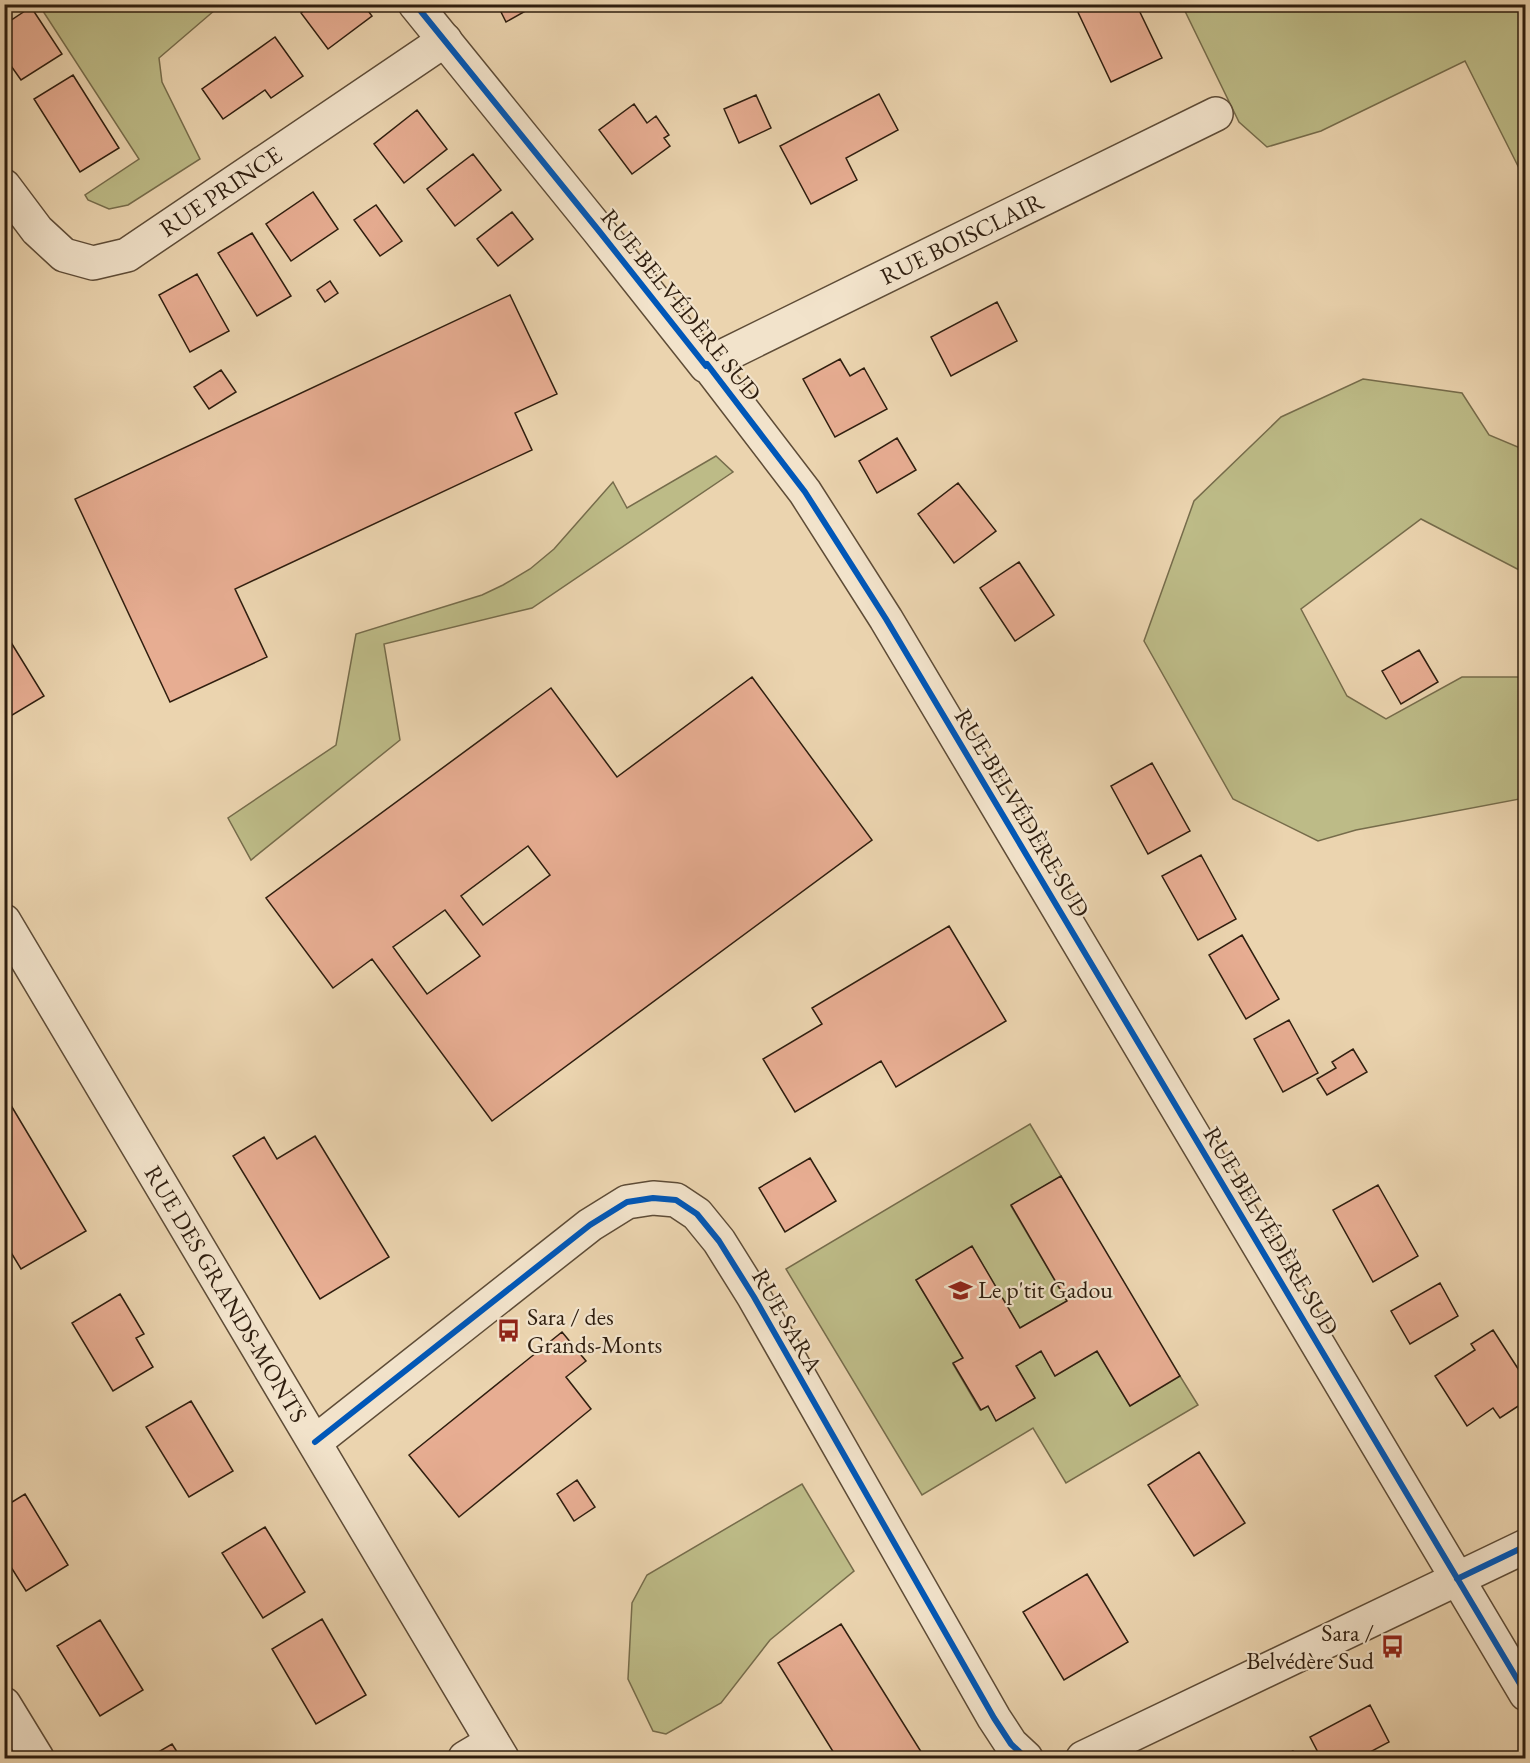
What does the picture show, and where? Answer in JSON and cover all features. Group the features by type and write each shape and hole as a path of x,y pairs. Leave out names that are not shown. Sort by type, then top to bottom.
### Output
{"street":[{"name":"RUE BELVÉDÈRE SUD","path":"416,4 706,366 707,364 805,492 886,619 1526,1694"},
{"name":"RUE PRINCE","path":"4,186 37,230 64,255 93,263 127,255 444,40"},
{"name":"RUE BOISCLAIR","path":"707,364 1216,114"},
{"name":"RUE DES GRANDS-MONTS","path":"4,921 497,1750"},
{"name":"RUE SARA","path":"315,1442 590,1225 627,1202 653,1198 676,1200 697,1214 718,1241 754,1298 994,1718 1011,1744 1026,1758"},
{"path":"1083,1758 1526,1546"},
{"path":"4,1704 37,1758"},
{"path":"465,1758 497,1750"}],"shaded area":[{"path":"39,5 211,5 215,10 159,58 162,82 200,159 128,205 109,209 88,200 85,195 139,159"},
{"path":"1182,5 1525,5 1525,180 1465,61 1321,131 1267,147 1239,122"},
{"path":"1363,379 1462,393 1489,435 1525,450 1525,573 1421,519 1301,609 1347,696 1386,719 1462,677 1525,677 1525,798 1356,830 1318,841 1233,799 1144,641 1194,501 1281,417"},
{"path":"716,456 733,472 532,608 384,644 400,740 251,860 228,818 336,745 356,634 482,595 503,585 530,569 554,549 613,482 627,508"},
{"path":"1030,1124 1061,1176 1011,1206 1067,1301 1020,1328 972,1247 916,1280 963,1358 953,1364 980,1410 988,1406 996,1420 1035,1398 1016,1366 1041,1351 1055,1376 1097,1351 1130,1406 1180,1376 1198,1405 1066,1483 1033,1428 922,1495 786,1269"},
{"path":"802,1484 854,1571 770,1640 721,1703 666,1734 653,1731 628,1679 632,1603 647,1575"}],"building":[{"path":"313,4 363,4 372,16 328,49 301,13"},
{"path":"497,4 538,4 506,22"},
{"path":"1078,4 1136,4 1162,58 1111,82 1075,6"},
{"path":"31,7 62,54 21,80 4,56 4,25"},
{"path":"275,37 303,76 271,98 265,90 223,119 202,89"},
{"path":"73,75 119,148 80,172 34,99"},
{"path":"879,94 898,130 846,158 857,180 811,204 780,146"},
{"path":"756,95 771,128 739,143 724,109"},
{"path":"634,104 647,123 656,116 669,135 664,138 670,146 632,174 599,130"},
{"path":"417,110 447,149 404,183 374,144"},
{"path":"473,154 501,190 455,226 427,189"},
{"path":"313,192 338,229 291,261 266,224"},
{"path":"376,205 402,241 380,256 354,220"},
{"path":"512,212 533,239 498,266 477,239"},
{"path":"252,233 291,296 257,316 218,253"},
{"path":"197,274 229,331 190,352 159,295"},
{"path":"330,281 338,293 325,302 317,290"},
{"path":"510,295 557,394 515,413 532,450 235,589 267,657 170,702 75,499"},
{"path":"997,302 1017,341 951,376 931,337"},
{"path":"840,359 850,376 864,368 887,409 835,437 803,379"},
{"path":"221,370 236,392 209,409 194,387"},
{"path":"897,438 916,470 877,493 859,461"},
{"path":"958,483 996,531 954,563 918,514"},
{"path":"1019,562 1054,615 1015,641 980,588"},
{"path":"4,631 44,696 4,720"},
{"path":"1419,650 1438,682 1401,704 1382,671"},
{"path":"752,677 872,840 492,1121 372,959 333,988 266,898 551,688 617,777","holes":["528,846 550,875 483,925 461,896","445,910 480,956 427,994 393,947"]},
{"path":"1152,763 1190,831 1148,854 1111,786"},
{"path":"1201,855 1236,919 1198,940 1162,876"},
{"path":"949,926 1006,1021 896,1087 881,1061 795,1112 763,1059 822,1024 812,1008"},
{"path":"1242,935 1279,999 1246,1019 1209,955"},
{"path":"1289,1020 1318,1073 1283,1092 1254,1039"},
{"path":"1353,1049 1367,1072 1327,1095 1317,1079 1336,1068 1332,1062"},
{"path":"9,1102 86,1231 21,1269 4,1241 4,1105"},
{"path":"315,1136 389,1257 320,1299 233,1156 264,1137 277,1159"},
{"path":"810,1158 836,1201 785,1232 759,1188"},
{"name":"Le p'tit Gadou","path":"1061,1176 1180,1376 1130,1406 1097,1351 1055,1376 1041,1351 1016,1366 1035,1398 996,1421 988,1406 981,1410 953,1363 963,1358 916,1280 972,1246 1020,1328 1067,1301 1011,1205"},
{"path":"1378,1185 1418,1256 1373,1282 1333,1210"},
{"path":"1440,1283 1458,1316 1410,1344 1391,1311"},
{"path":"120,1294 144,1334 136,1338 153,1367 113,1391 72,1323"},
{"path":"1493,1330 1526,1381 1526,1401 1500,1418 1493,1408 1467,1426 1435,1376 1475,1350 1471,1344"},
{"path":"562,1332 586,1361 566,1377 591,1409 459,1517 409,1455"},
{"path":"191,1401 233,1471 189,1497 146,1427"},
{"path":"1199,1452 1245,1523 1194,1556 1148,1485"},
{"path":"577,1480 595,1507 574,1521 557,1494"},
{"path":"25,1494 68,1565 26,1591 4,1556 4,1507"},
{"path":"265,1527 305,1592 263,1618 222,1553"},
{"path":"1087,1574 1128,1642 1064,1680 1023,1612"},
{"path":"322,1619 366,1695 316,1724 272,1649"},
{"path":"100,1620 143,1690 100,1716 57,1646"},
{"path":"841,1624 925,1758 837,1758 778,1663"},
{"path":"1370,1705 1389,1742 1368,1753 1370,1758 1321,1758 1310,1737"},
{"path":"172,1744 181,1758 148,1758"},
{"path":"1293,1751 1297,1758 1277,1758"}],"cycle path":[{"path":"415,4 706,366 707,364 805,492 886,619 1526,1694"},
{"path":"315,1442 590,1225 627,1202 653,1198 676,1200 697,1214 719,1241 754,1297 994,1718 1011,1744 1026,1758"},
{"path":"1457,1579 1526,1546"}],"place":[{"name":"Le p'tit Gadou","path":"960,1290"},
{"name":"Sara / des Grands-Monts","path":"509,1331"},
{"name":"Sara / Belvédère Sud","path":"1392,1647"}]}
